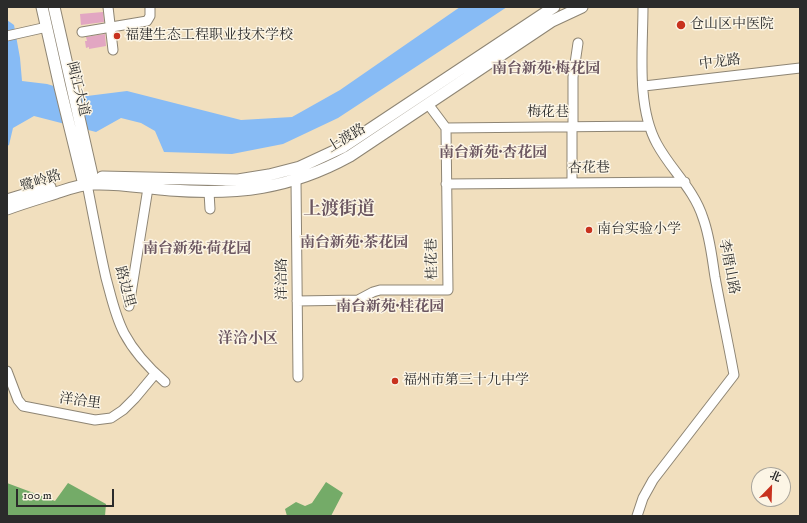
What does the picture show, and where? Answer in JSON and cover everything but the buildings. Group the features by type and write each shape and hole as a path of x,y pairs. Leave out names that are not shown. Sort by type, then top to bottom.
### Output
{"main road":[{"name":"闽江大道","path":"42,7 60,88 88,182"},
{"name":"闽江大道","path":"54,7 81,129 88,182"},
{"name":"上渡路","path":"88,182 238,180 300,167 343,147 554,7"},
{"name":"上渡路","path":"88,182 210,192 245,191 296,180 321,171 350,156 552,21 582,7"},
{"name":"鹭岭路","path":"7,200 66,182 88,182"},
{"name":"鹭岭路","path":"7,209 88,182"}],"street":[{"path":"108,7 113,50"},
{"path":"82,32 147,21 150,16 150,7"},
{"name":"李厝山路","path":"637,516 643,498 652,480 734,375 706,225 697,202 685,182 663,153 649,126 646,112 644,86 644,7"},
{"path":"7,36 47,27"},
{"path":"572,183 573,77 578,43"},
{"name":"中龙路","path":"644,86 800,68"},
{"path":"428,104 446,128"},
{"name":"梅花巷","path":"446,128 649,126"},
{"name":"桂花巷","path":"297,301 358,300 380,290 448,290 446,128"},
{"name":"洋洽路","path":"296,180 298,377"},
{"name":"路边里","path":"88,182 102,261 115,310 123,332 133,348 155,374 165,382"},
{"name":"杏花巷","path":"446,184 685,182"},
{"path":"129,306 148,188"},
{"path":"210,192 210,209"},
{"name":"洋洽里","path":"7,370 18,400 24,406 94,420 112,418 117,415 135,398 155,374"}],"green space":[{"path":"326,482 343,493 331,516 287,516 285,509 296,502 305,506 312,503"},
{"path":"7,483 55,501 68,483 106,504 105,516 7,516"}],"water":[{"path":"460,7 507,7 338,118 283,144 232,154 164,152 155,131 141,123 121,118 96,132 34,116 13,128 9,145 7,146 7,20 14,25 20,58 22,81 47,84 87,96 127,91 241,120 292,117 340,90"}],"place":[{"name":"仓山区中医院","path":"681,25"},
{"name":"福建生态工程职业技术学校","path":"117,36"},
{"name":"南台实验小学","path":"589,230"},
{"name":"福州市第三十九中学","path":"395,381"}],"district":[{"name":"南台新苑·梅花园","path":"546,70"},
{"name":"南台新苑·杏花园","path":"493,154"},
{"name":"上渡街道","path":"339,210"},
{"name":"南台新苑·茶花园","path":"354,244"},
{"name":"南台新苑·荷花园","path":"197,250"},
{"name":"南台新苑·桂花园","path":"390,308"},
{"name":"洋洽小区","path":"248,340"}]}
